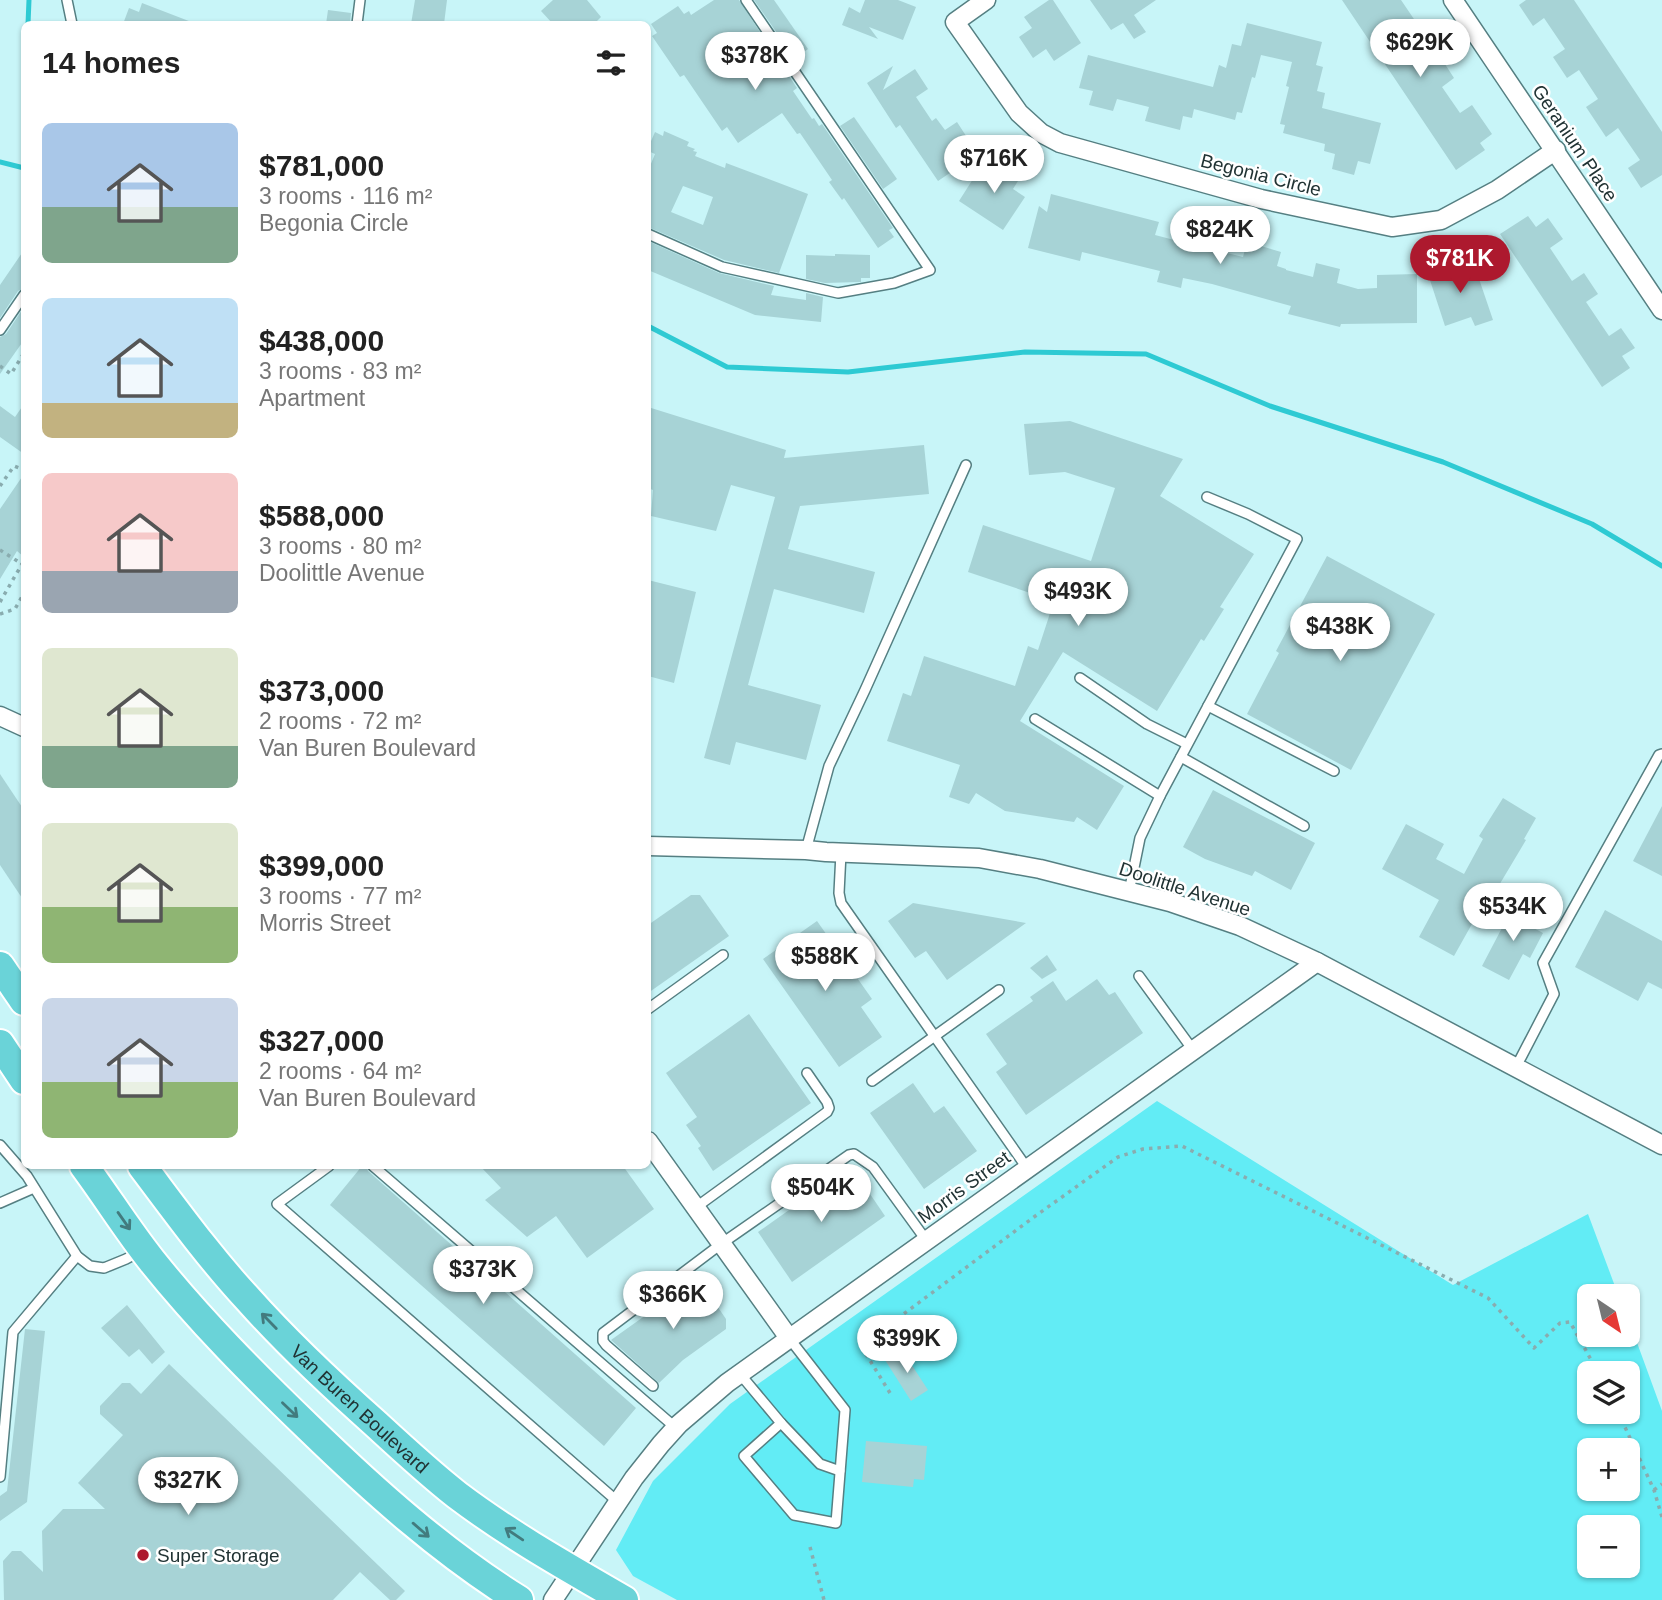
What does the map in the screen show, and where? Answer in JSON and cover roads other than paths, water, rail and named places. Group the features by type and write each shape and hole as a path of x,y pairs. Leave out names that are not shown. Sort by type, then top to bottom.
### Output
{"main road":[{"path":"0,966 21,997"},
{"path":"0,1044 21,1076"},
{"path":"87,1169 151,1260 258,1380 363,1480 432,1539 519,1600"},
{"name":"Van Buren Boulevard","path":"144,1169 193,1234 247,1298 308,1362 425,1468 457,1495 538,1550 624,1600"}],"street":[{"name":"Begonia Circle","path":"986,0 955,22 1019,113 1041,133 1060,143 1261,200 1392,227 1441,220 1497,190 1556,150"},
{"name":"Geranium Place","path":"1453,0 1662,310"},
{"path":"0,716 21,726"},
{"name":"Doolittle Avenue","path":"651,846 979,858 1040,869 1170,902 1240,926 1317,961 1662,1145"},
{"name":"Morris Street","path":"553,1600 634,1478 676,1428 740,1374 1317,961"},
{"path":"651,1145 789,1338"}],"lane":[{"path":"67,0 71,21"},
{"path":"357,21 360,0"},
{"path":"651,235 722,267 838,293 894,283 930,270 746,0"},
{"path":"0,330 21,299"},
{"path":"806,850 829,766 966,465"},
{"path":"1129,892 1140,838 1297,539 1207,497"},
{"path":"1080,678 1147,724 1187,744"},
{"path":"1208,706 1334,771"},
{"path":"1035,719 1160,796"},
{"path":"1516,1067 1554,994 1543,963 1659,755 1662,754"},
{"path":"1181,757 1304,826"},
{"path":"841,853 841,902 1027,1168"},
{"path":"651,1007 723,955"},
{"path":"1139,976 1193,1049"},
{"path":"872,1081 999,990"},
{"path":"695,1208 827,1112 827,1102 807,1073"},
{"path":"0,1144 21,1169"},
{"path":"653,1386 606,1345 603,1333 721,1244 849,1155 854,1154 873,1167 926,1240"},
{"path":"21,1169 77,1256 90,1266 104,1268 143,1249"},
{"path":"325,1169 278,1204 618,1502"},
{"path":"376,1169 676,1428"},
{"path":"0,1203 34,1188"},
{"path":"0,1477 13,1332 77,1256"},
{"path":"781,1423 744,1456 794,1515 836,1524 845,1410 789,1338"},
{"path":"740,1374 820,1464 840,1471"}],"waterway":[{"path":"28,21 29,0"},
{"path":"0,162 21,167"},
{"path":"651,328 727,367 848,372 1025,352 1146,354 1270,406 1443,462 1592,524 1662,566"}],"place":[{"name":"Super Storage","path":"143,1555"}]}
